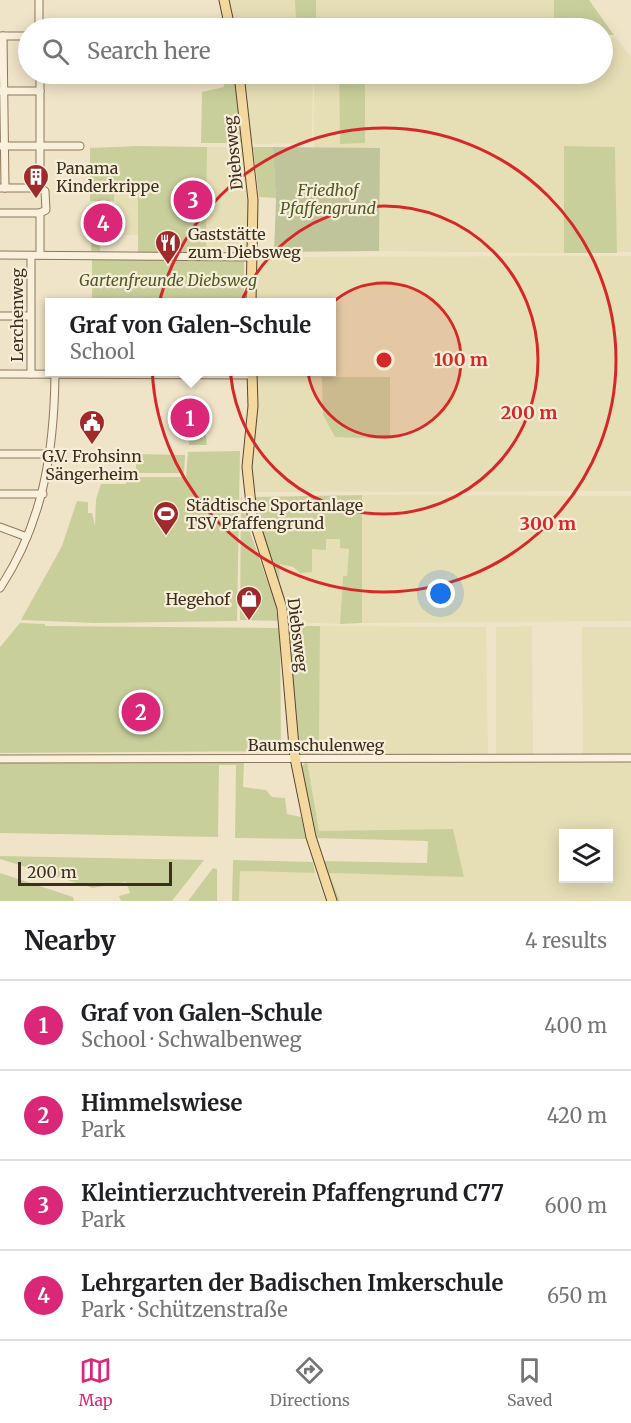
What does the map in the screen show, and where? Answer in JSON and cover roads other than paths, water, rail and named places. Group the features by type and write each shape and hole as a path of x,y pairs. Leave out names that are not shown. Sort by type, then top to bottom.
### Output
{"main road":[{"path":"224,0 228,18"},
{"name":"Diebsweg","path":"240,84 253,200 251,298"},
{"name":"Diebsweg","path":"252,376 248,456 249,494 257,538 282,608 295,758 311,837 332,901"}],"street":[{"path":"39,0 39,18"},
{"path":"0,213 40,213 46,210 45,191 40,188 2,188 2,36 18,36"},
{"path":"40,84 40,188"},
{"path":"2,91 40,91"},
{"path":"2,146 80,146"},
{"path":"40,213 40,255"},
{"path":"0,255 252,256"},
{"name":"Lerchenweg","path":"31,256 31,374"},
{"path":"0,316 30,316"},
{"path":"0,375 45,375"},
{"path":"0,588 27,537 42,494 51,454 55,376"},
{"path":"143,376 252,376"},
{"path":"0,454 51,454"},
{"path":"0,494 42,494"},
{"path":"0,527 27,537"},
{"name":"Baumschulenweg","path":"0,759 631,758"}],"place":[{"name":"Panama Kinderkrippe","path":"36,200"},
{"name":"Kleintierzuchtverein Pfaffengrund C77","path":"193,200"},
{"name":"Lehrgarten der Badischen Imkerschule","path":"103,223"},
{"name":"Gaststätte zum Diebsweg","path":"168,266"},
{"name":"Graf von Galen-Schule","path":"190,418"},
{"name":"G.V. Frohsinn Sängerheim","path":"92,446"},
{"name":"Städtische Sportanlage TSV Pfaffengrund","path":"166,537"},
{"name":"Hegehof","path":"249,622"},
{"name":"Himmelswiese","path":"141,712"}],"park label":[{"name":"Friedhof Pfaffengrund","path":"328,199"},
{"name":"Gartenfreunde Diebsweg","path":"168,280"}]}
